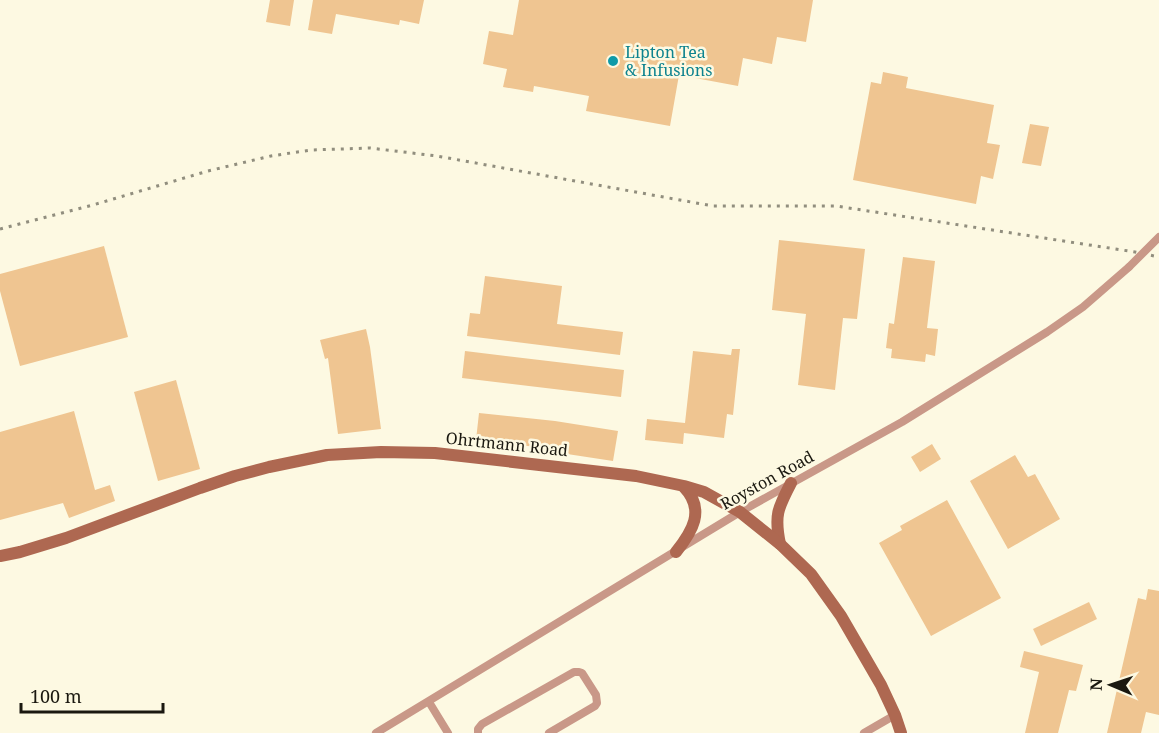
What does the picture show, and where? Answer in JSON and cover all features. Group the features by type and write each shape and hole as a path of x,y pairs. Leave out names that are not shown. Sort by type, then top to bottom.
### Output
{"main road":[{"name":"Ohrtmann Road","path":"0,556 66,538 200,488 269,466 327,455 381,452 435,453 636,476 704,492 740,512 780,544 811,574 841,616 881,686 902,733"},
{"path":"780,544 777,514 791,483"},
{"path":"676,552 693,528 696,514 691,493 684,486"}],"street":[{"name":"Royston Road","path":"376,733 740,512 902,422 1047,332 1083,307 1159,237"},
{"path":"478,733 482,724 574,672 582,673 596,696 597,703 549,733"},
{"path":"429,702 448,733"},
{"path":"864,733 895,715"}],"building":[{"path":"270,0 294,0 290,26 266,22"},
{"path":"313,0 424,0 419,24 400,20 399,25 336,14 332,34 308,30"},
{"name":"Lipton Tea & Infusions","path":"519,0 813,0 806,42 777,37 772,64 743,58 738,86 679,75 670,126 586,111 589,96 534,86 533,92 503,87 507,69 483,64 489,31 513,35"},
{"path":"883,72 908,77 906,88 994,105 987,143 1000,145 993,179 981,176 976,204 853,180 871,82 881,84"},
{"path":"1030,124 1049,127 1041,166 1022,163"},
{"path":"779,240 865,249 857,319 843,318 835,390 798,385 806,314 772,310"},
{"path":"104,246 128,337 20,366 0,291 0,274"},
{"path":"903,257 935,261 927,328 938,329 935,356 926,354 925,362 891,358 892,349 886,348 889,323 894,324"},
{"path":"485,276 562,286 557,324 623,332 620,355 467,336 470,313 480,314"},
{"path":"366,329 381,429 338,434 328,358 325,359 320,340"},
{"path":"732,349 740,349 733,415 727,414 724,438 684,433 683,444 645,440 647,419 685,423 693,351 731,355"},
{"path":"465,351 624,370 621,397 462,378"},
{"path":"176,380 200,469 158,481 134,392"},
{"path":"74,411 95,490 110,485 115,501 69,518 63,503 0,520 0,432"},
{"path":"479,413 555,421 618,431 613,461 554,452 554,449 476,440"},
{"path":"932,444 941,459 920,472 911,457"},
{"path":"1015,455 1028,477 1035,474 1060,519 1008,549 970,481"},
{"path":"947,500 1001,598 931,636 879,543 902,530 900,526"},
{"path":"1148,589 1159,591 1159,715 1146,712 1141,733 1107,733 1138,598 1146,600"},
{"path":"1089,602 1097,619 1041,646 1033,629"},
{"path":"1024,651 1083,665 1076,691 1069,690 1058,733 1025,733 1039,672 1020,667"}],"railway":[{"path":"0,229 93,205 208,171 271,156 311,150 370,148 437,156 713,206 836,206 1159,257"}],"place":[{"name":"Lipton Tea & Infusions","path":"613,61"}]}
